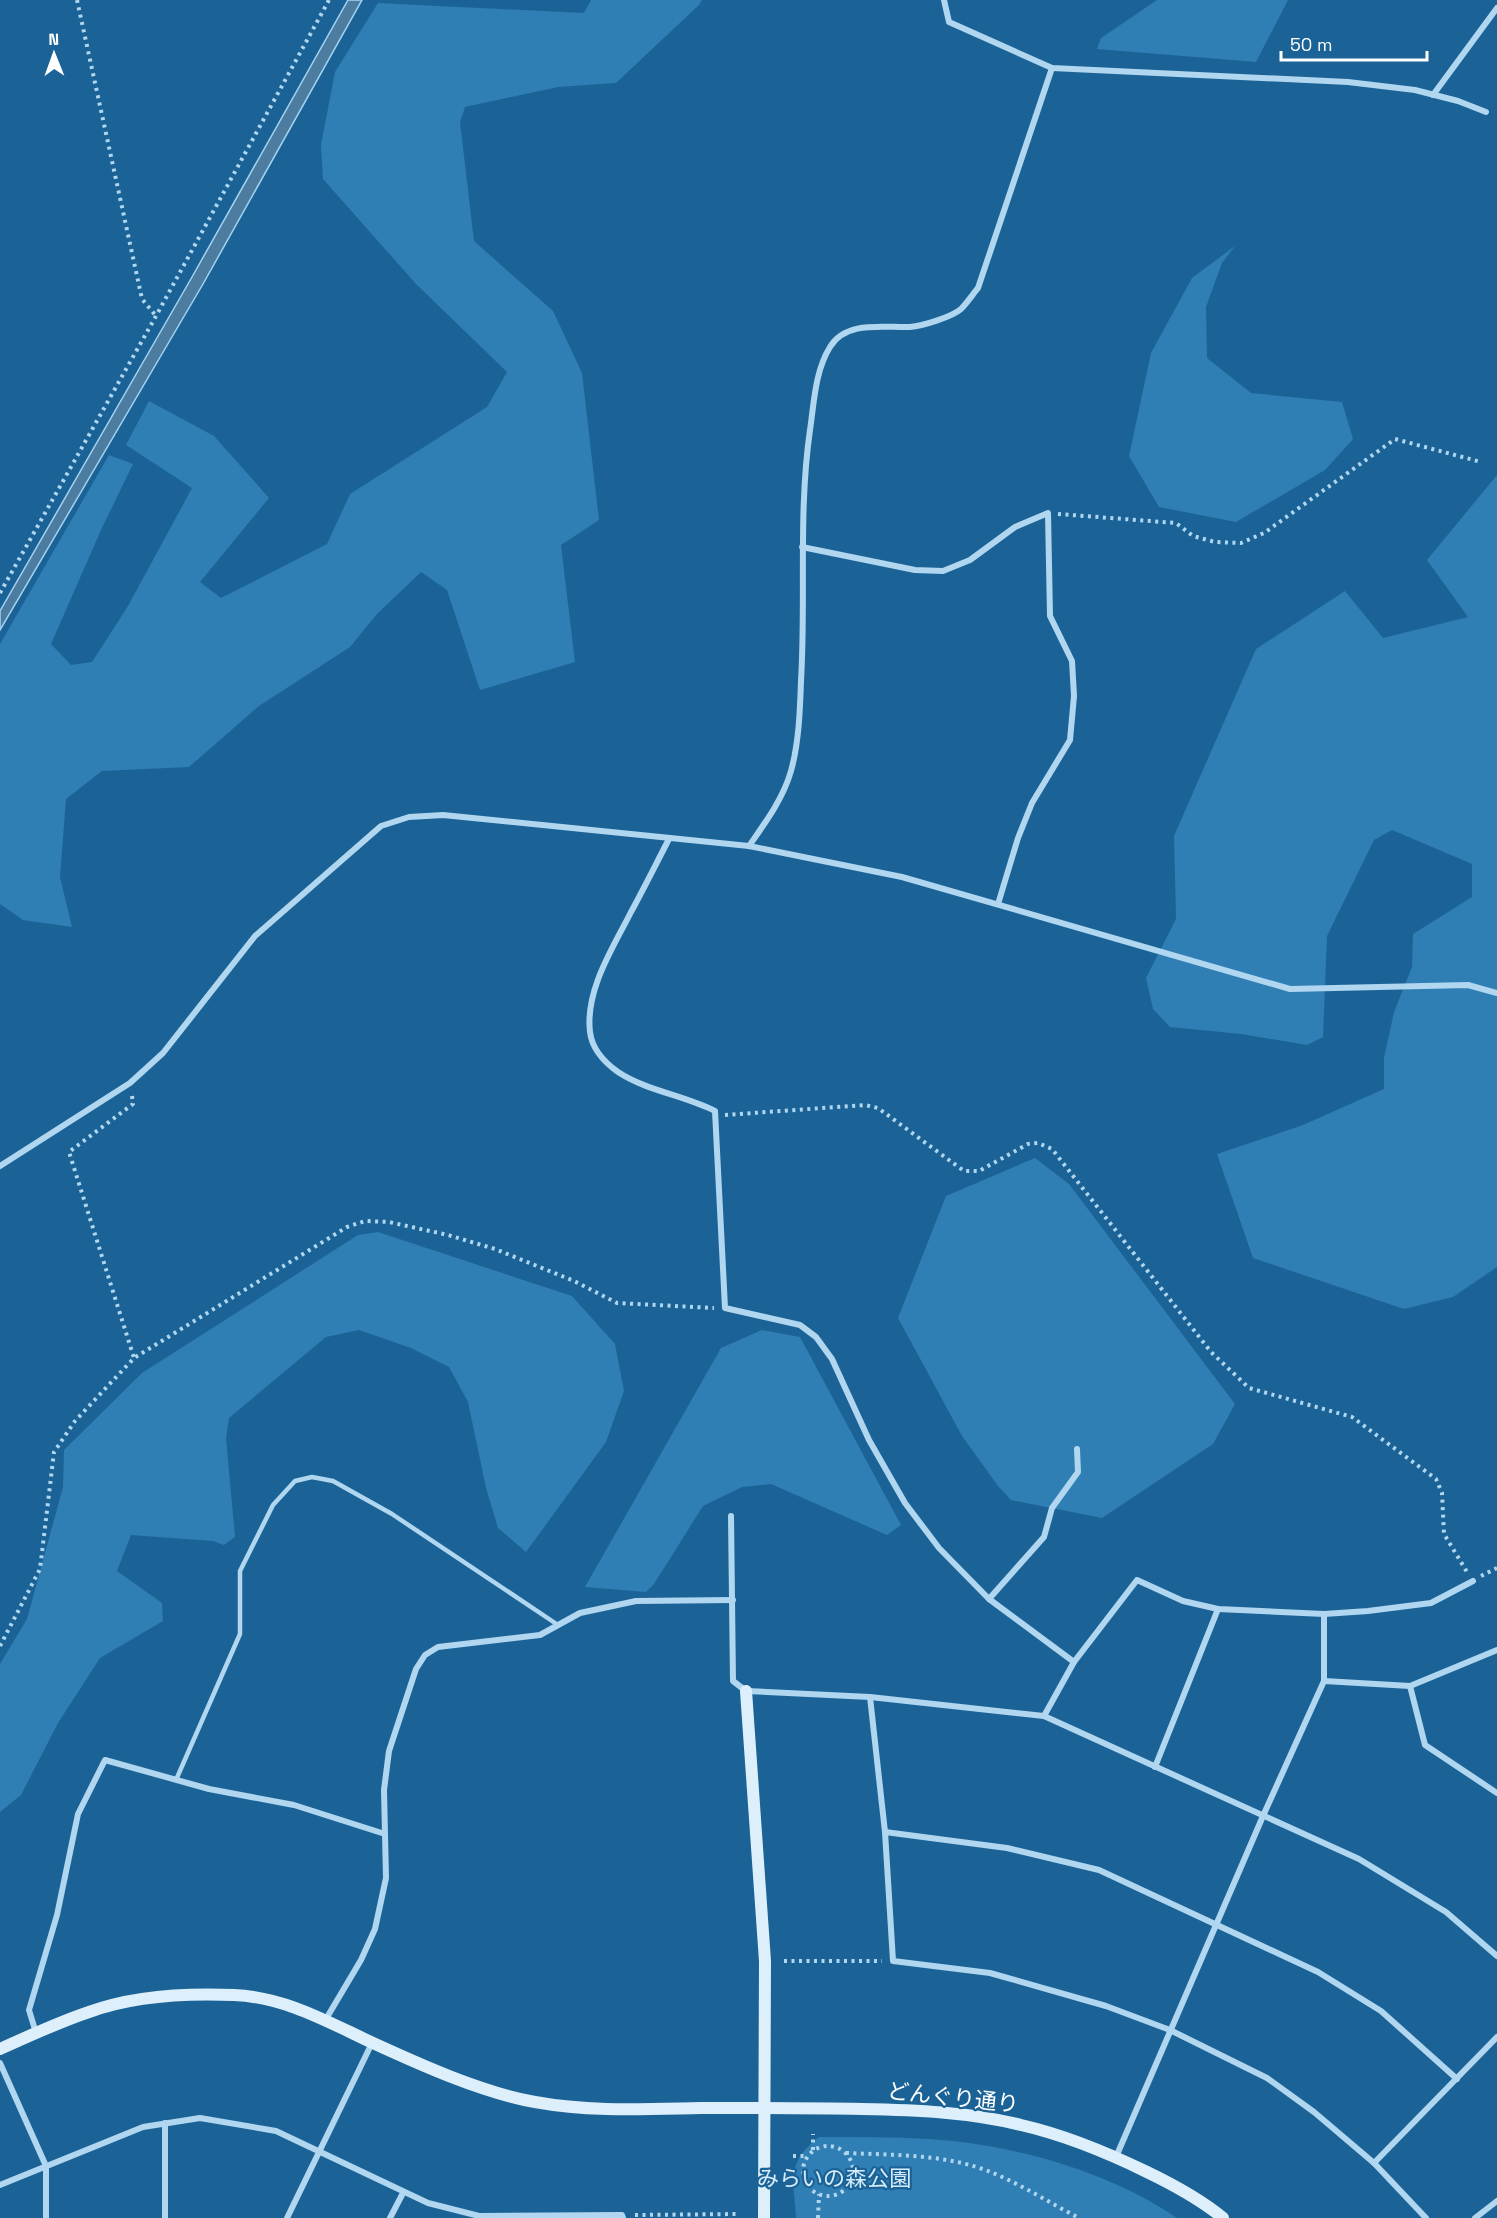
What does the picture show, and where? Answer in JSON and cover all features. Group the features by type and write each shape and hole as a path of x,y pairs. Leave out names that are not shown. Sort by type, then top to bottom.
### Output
{"street":[{"path":"944,0 949,22 1052,68 1348,82 1415,90 1458,101 1486,112"},
{"path":"1433,95 1497,8"},
{"path":"749,846 773,812 791,771 799,722 803,643 802,547 806,457 819,372 830,345 845,333 870,326 912,327 942,318 960,310 978,288 1052,68"},
{"path":"802,547 915,570 943,571 970,560 1015,527 1048,513 1050,616 1072,661 1074,696 1070,740 1032,803 1018,838 998,904"},
{"path":"0,1166 130,1083 163,1053 255,936 381,826 409,817 443,815 749,846 902,878 1290,989 1468,985 1497,993"},
{"path":"669,839 602,969 592,1003 590,1032 598,1054 617,1071 644,1086 694,1100 715,1111 725,1308 800,1325 816,1337 832,1359 869,1440 905,1503 939,1548 989,1599 1074,1662"},
{"path":"989,1599 1044,1537 1052,1508 1078,1472 1077,1449"},
{"path":"731,1516 733,1682 746,1691 870,1697 1044,1716 1359,1859 1446,1912 1497,1956"},
{"path":"1044,1716 1074,1662 1137,1580 1183,1601 1218,1610 1324,1614 1431,1603 1473,1581"},
{"path":"326,2019 361,1960 375,1929 386,1878 384,1790 389,1751 416,1669 425,1655 438,1647 540,1635 580,1612 636,1602 733,1600"},
{"path":"1155,1767 1218,1610"},
{"path":"1116,2157 1263,1815 1324,1681 1324,1614"},
{"path":"1324,1681 1410,1686 1497,1650"},
{"path":"1410,1686 1425,1745 1497,1793"},
{"path":"746,1691 765,1961 764,2218"},
{"path":"870,1697 885,1832 893,1961 990,1973 1106,2006 1170,2030 1267,2078 1314,2112 1374,2163 1426,2218"},
{"path":"36,2033 29,2010 57,1915 78,1814 105,1760 209,1789 294,1805 385,1834"},
{"path":"885,1832 1007,1848 1099,1870 1318,1972 1381,2011 1457,2079"},
{"name":"どんぐり通り","path":"0,2049 91,2011 139,2000 186,1994 239,1995 285,2004 326,2019 372,2043 475,2086 536,2103 614,2109 913,2110 982,2117 1056,2134 1116,2157 1188,2194 1223,2218"},
{"path":"1374,2163 1497,2037"},
{"path":"287,2218 372,2043"},
{"path":"0,2063 46,2166 46,2218"},
{"path":"0,2185 143,2127 200,2118 276,2131 404,2193 428,2203 479,2216 622,2216"},
{"path":"165,2123 165,2218"},
{"path":"390,2218 404,2193"},
{"path":"1474,2218 1497,2200"}],"lane":[{"path":"176,1780 240,1634 240,1571 273,1505 295,1481 312,1477 333,1481 392,1514 558,1625"}],"path":[{"path":"77,0 142,299 156,316"},
{"path":"0,593 156,316 329,0"},
{"path":"1048,513 1176,523 1193,536 1215,542 1240,543 1264,533 1395,439 1481,462"},
{"path":"130,1083 134,1104 69,1152 134,1358"},
{"path":"715,1116 866,1105 878,1108 964,1171 979,1171 1028,1144 1038,1143 1053,1149 1211,1353 1249,1388 1352,1417 1436,1479 1442,1493 1444,1534 1473,1581"},
{"path":"0,1646 40,1569 54,1452 75,1421 134,1358 347,1227 365,1221 389,1222 448,1235 495,1249 574,1281 617,1303 725,1308"},
{"path":"784,1961 893,1961"},
{"path":"813,2134 813,2151"},
{"path":"846,2153 854,2169 849,2185 835,2195 819,2194 806,2184 803,2169 808,2156 823,2146 831,2146 846,2153 952,2161 988,2171 1079,2218"},
{"path":"793,2156 808,2156"},
{"path":"819,2194 819,2218"},
{"path":"622,2216 740,2214"}],"green space":[{"path":"591,0 702,0 616,83 558,87 465,107 460,122 474,241 553,311 582,373 599,520 561,545 575,662 480,690 447,590 421,572 377,614 350,647 259,706 189,767 102,771 66,799 60,877 72,927 23,920 0,904 0,644 109,455 133,464 51,644 71,665 92,662 128,606 192,488 126,445 149,401 214,436 269,498 200,582 221,598 327,544 350,494 487,407 507,372 416,284 323,179 321,145 335,72 378,3 584,13"},
{"path":"1157,0 1288,0 1256,62 1097,49 1101,38"},
{"path":"1235,246 1222,263 1206,307 1207,358 1251,393 1342,402 1353,439 1325,470 1236,522 1159,507 1129,456 1151,353 1192,278"},
{"path":"1497,475 1497,1267 1453,1297 1404,1309 1253,1258 1217,1154 1303,1125 1384,1089 1384,1058 1394,1012 1412,967 1413,934 1472,897 1472,864 1392,830 1374,840 1327,936 1323,1037 1307,1045 1241,1034 1170,1027 1153,1009 1146,978 1176,919 1174,836 1256,649 1345,591 1383,638 1468,617 1427,560"},
{"path":"1035,1158 1069,1184 1235,1404 1213,1444 1102,1518 1011,1500 998,1486 962,1436 898,1318 946,1196"},
{"path":"378,1232 572,1296 615,1344 624,1391 606,1442 526,1552 498,1528 486,1488 468,1402 449,1367 411,1348 359,1330 326,1337 229,1418 226,1438 235,1537 224,1545 213,1541 131,1535 117,1571 162,1603 163,1621 100,1658 58,1723 21,1795 0,1812 0,1664 27,1619 63,1487 64,1450 142,1373 358,1235"},
{"path":"762,1330 800,1337 901,1525 887,1535 771,1484 742,1487 703,1506 654,1584 646,1592 585,1587 721,1348"},
{"name":"みらいの森公園","path":"819,2137 928,2139 993,2147 1026,2154 1090,2174 1121,2187 1177,2218 796,2218 793,2182 796,2164 808,2147"}],"shaded area":[{"path":"348,0 362,0 203,284 0,630 0,611"}]}
